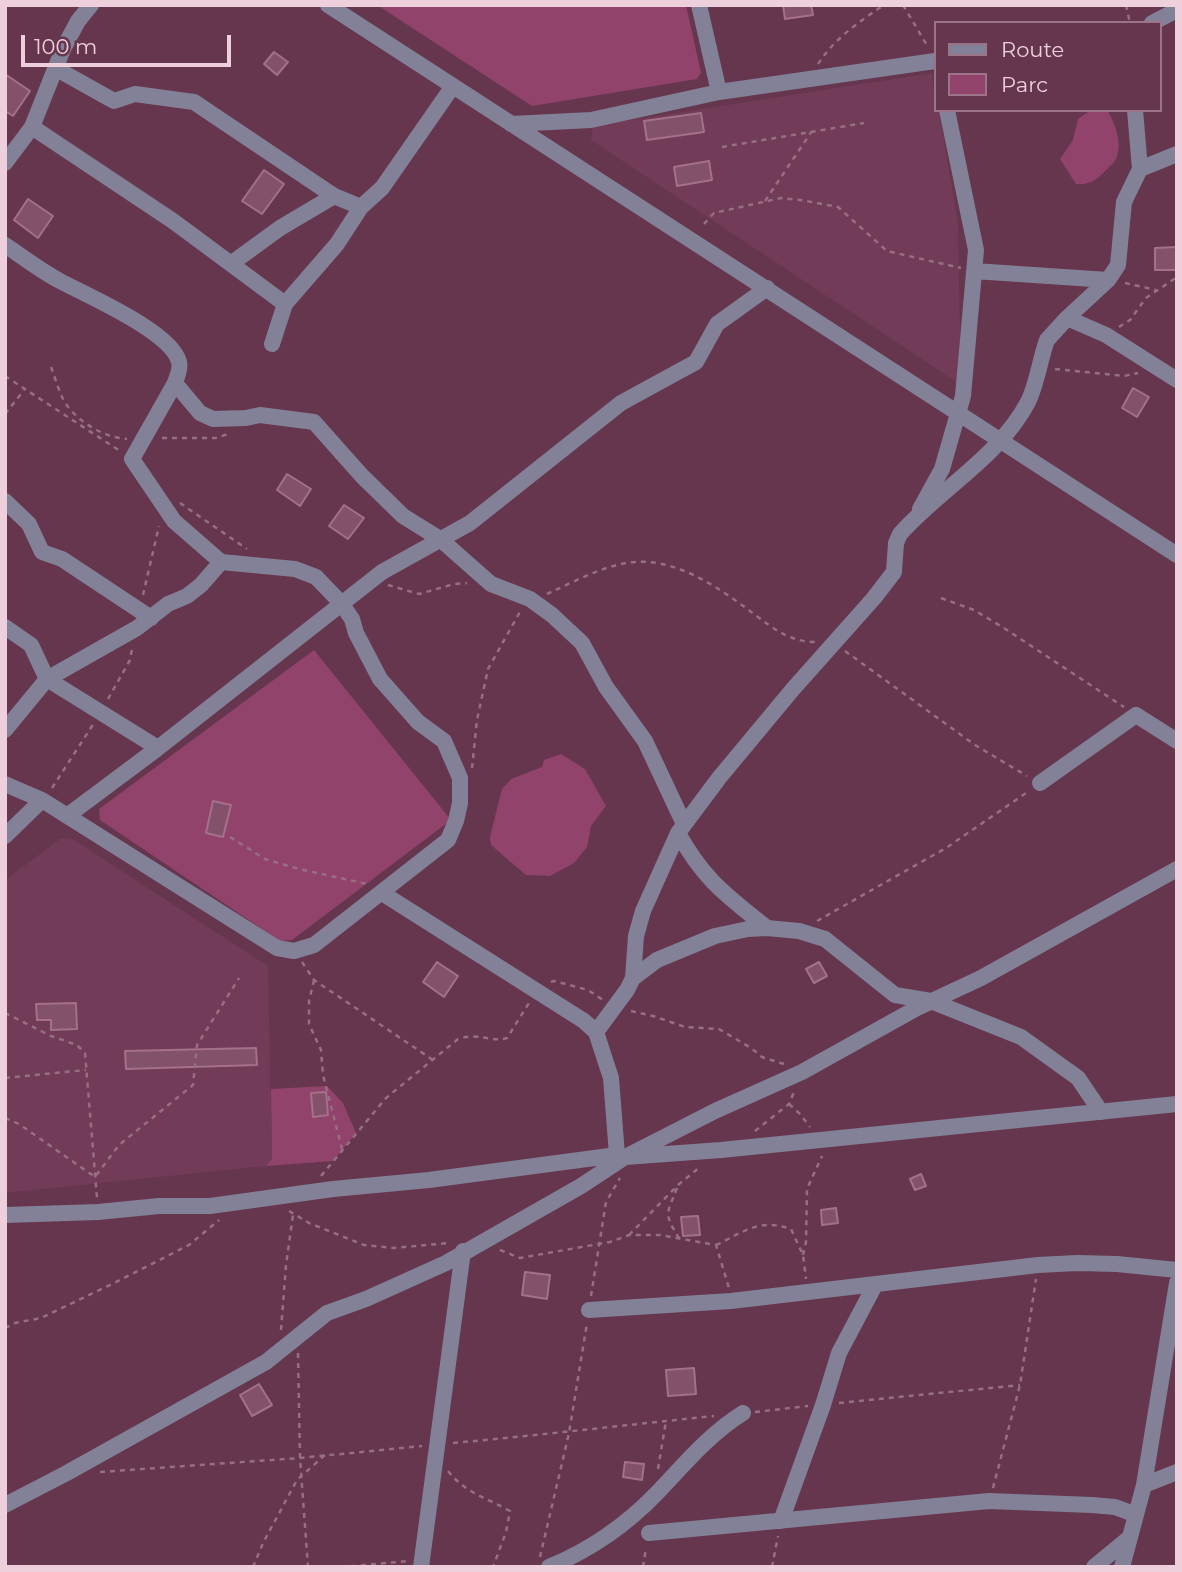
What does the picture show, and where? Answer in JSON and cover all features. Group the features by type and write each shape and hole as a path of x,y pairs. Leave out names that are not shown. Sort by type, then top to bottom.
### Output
{"street":[{"path":"5,163 32,127 55,68 78,21 91,5"},
{"path":"328,5 1177,555"},
{"path":"699,5 719,92"},
{"path":"1156,21 1177,10"},
{"path":"511,124 590,120 719,92 932,55"},
{"path":"55,68 114,101 135,94 194,102 334,197 361,207"},
{"path":"272,344 285,304 337,244 361,207 382,188 453,86"},
{"path":"914,519 942,468 963,396 976,250 947,112"},
{"path":"633,978 636,936 643,911 681,829 793,689 894,572 896,543 900,534 1011,428 1028,401 1047,340 1108,280 1118,265 1124,202 1139,169 1135,112"},
{"path":"32,127 232,263 285,304"},
{"path":"1139,169 1177,154"},
{"path":"232,263 280,228 334,197"},
{"path":"5,245 58,280 96,298 160,337 179,362 180,370 132,459 174,521 221,562 295,569 316,577 352,619 356,633 380,678 418,723 444,741 460,778 458,812 447,840 314,946 294,951 277,948 43,800 5,784"},
{"path":"974,271 1108,280"},
{"path":"67,816 382,572 470,523 621,404 696,362 717,324 767,288"},
{"path":"1067,318 1106,335 1177,380"},
{"path":"175,383 200,413 214,419 260,415 314,422 362,476 403,516 440,539 491,584 529,598 552,615 582,643 606,687 645,741 681,829 705,875 721,892 766,928"},
{"path":"5,501 29,524 42,552 62,559 151,618"},
{"path":"5,730 47,679 151,618 168,604 187,596 201,585 221,562"},
{"path":"5,626 31,645 47,679 158,748"},
{"path":"1040,783 1136,715 1177,741"},
{"path":"5,836 43,800"},
{"path":"5,1505 266,1362 327,1313 366,1299 446,1263 628,1156 715,1111 802,1072 931,1001 981,978 1177,869"},
{"path":"382,893 584,1021 596,1032 611,1078 628,1156"},
{"path":"596,1032 633,978 657,960 715,936 748,929 799,931 825,939 895,995 931,1001 1021,1037 1079,1078 1101,1112"},
{"path":"5,1215 98,1212 159,1206 210,1206 333,1189 628,1156 721,1150 1177,1104"},
{"path":"422,1563 463,1251"},
{"path":"589,1310 731,1301 1038,1265 1103,1264 1177,1270"},
{"path":"1122,1567 1134,1514 1144,1485 1177,1283"},
{"path":"781,1521 839,1353 875,1285"},
{"path":"549,1567 606,1537 654,1496 710,1437 743,1413"},
{"path":"1144,1485 1177,1472"},
{"path":"649,1533 989,1501 1092,1504 1115,1507 1134,1514"},
{"path":"1094,1567 1128,1539"}],"path":[{"path":"809,78 825,54 849,31 884,5"},
{"path":"904,5 932,55"},
{"path":"722,147 864,123"},
{"path":"764,202 812,131"},
{"path":"704,224 714,213 781,198 801,200 838,207 887,251 974,271"},
{"path":"1106,335 1130,320 1146,298 1177,277"},
{"path":"1108,280 1156,290"},
{"path":"1038,368 1125,376 1160,368"},
{"path":"5,414 25,389"},
{"path":"471,775 477,720 488,669 529,598 540,597 615,565 646,562 665,564 686,571 718,589 779,633 801,642 834,643 975,745 1040,783 946,848 799,931"},
{"path":"371,581 419,594 454,584 491,584"},
{"path":"940,598 974,610 1136,715"},
{"path":"230,837 265,859 367,883 382,893"},
{"path":"294,951 314,980 434,1060"},
{"path":"95,1177 119,1145 193,1085 197,1045 239,978"},
{"path":"314,980 309,1001 309,1024 321,1050 323,1075 343,1149"},
{"path":"307,1194 386,1098 458,1039 472,1034 501,1040 507,1038 536,991 554,981 588,990 614,1008 653,1016 685,1027 719,1029 751,1048 762,1058 802,1072"},
{"path":"5,1013 51,1036 77,1045 85,1053 98,1212"},
{"path":"5,1078 86,1070"},
{"path":"789,1104 800,1114 818,1140 822,1154 807,1189 806,1242 803,1255"},
{"path":"5,1118 19,1124 95,1177"},
{"path":"538,1567 569,1433 598,1243 607,1202 629,1166 628,1156"},
{"path":"678,1185 667,1214 679,1238"},
{"path":"276,1198 293,1215 364,1245 393,1248 450,1243 446,1263"},
{"path":"281,1331 293,1215"},
{"path":"5,1328 15,1323 41,1318 112,1284 189,1245 221,1219"},
{"path":"481,1242 520,1258 629,1235 679,1238 716,1245 748,1227 783,1226 791,1229 803,1255 806,1271 802,1293"},
{"path":"716,1245 726,1271 731,1301"},
{"path":"989,1501 1020,1385 1038,1265"},
{"path":"298,1337 300,1458 308,1567"},
{"path":"743,1413 1020,1385"},
{"path":"93,1472 439,1448 569,1433 589,1428 717,1415"},
{"path":"439,1448 443,1464 457,1483 510,1511 506,1532 492,1567"},
{"path":"253,1567 263,1543 301,1474 325,1455"},
{"path":"772,1567 781,1521"},
{"path":"341,1567 422,1563"}],"shaded area":[{"path":"932,73 934,112 939,112 958,224 961,385 591,140 593,126"},
{"path":"71,838 268,966 272,1159 266,1166 5,1193 5,880 60,839"}],"green space":[{"path":"377,5 686,5 701,73 697,79 532,106"},
{"path":"1088,112 1108,112 1119,147 1114,162 1095,180 1085,184 1076,184 1060,159 1073,140 1078,119"},
{"path":"314,650 451,820 292,940 280,941 100,820 99,809"},
{"path":"561,754 585,769 606,806 591,826 587,847 574,863 550,876 526,875 491,845 490,837 502,789 511,779 542,767 544,760"},
{"path":"327,1086 343,1103 356,1133 333,1161 266,1166 272,1159 271,1089"}],"building":[{"path":"783,5 811,5 813,15 785,19"},
{"path":"274,52 288,62 277,75 264,64"},
{"path":"5,74 30,91 13,116 5,111"},
{"path":"701,113 704,132 647,140 644,121"},
{"path":"709,161 712,180 677,186 674,167"},
{"path":"264,170 284,184 262,214 242,201"},
{"path":"28,199 53,216 38,238 14,220"},
{"path":"1177,247 1177,270 1155,270 1155,248"},
{"path":"1133,388 1149,397 1137,417 1122,408"},
{"path":"287,474 311,489 300,506 277,490"},
{"path":"344,505 364,518 348,539 329,526"},
{"path":"213,801 231,805 223,837 206,833"},
{"path":"437,962 458,976 444,997 423,982"},
{"path":"819,962 827,976 814,983 806,969"},
{"path":"76,1003 77,1029 51,1030 51,1020 37,1020 36,1004"},
{"path":"256,1048 257,1065 126,1069 125,1051"},
{"path":"326,1092 328,1115 313,1117 311,1093"},
{"path":"921,1174 926,1186 915,1190 910,1179"},
{"path":"836,1208 838,1223 822,1225 821,1210"},
{"path":"698,1216 700,1235 683,1236 681,1217"},
{"path":"525,1272 550,1275 547,1299 522,1295"},
{"path":"694,1368 696,1394 668,1396 666,1370"},
{"path":"259,1384 272,1405 252,1416 240,1395"},
{"path":"625,1462 644,1464 642,1480 623,1477"}]}
